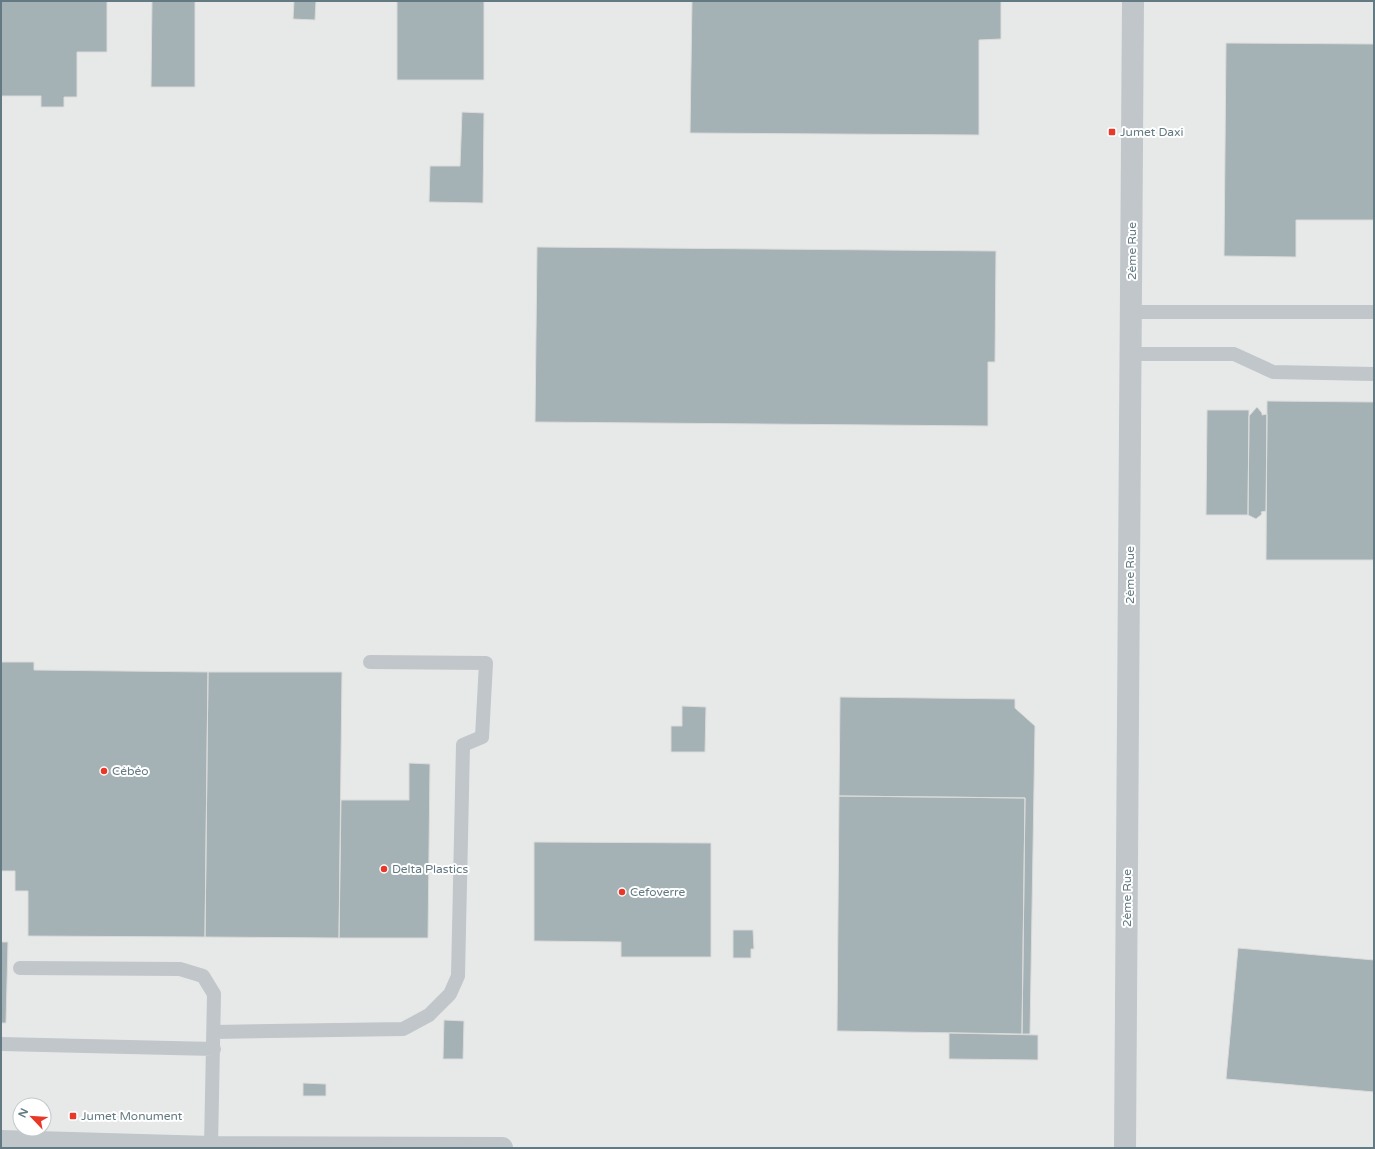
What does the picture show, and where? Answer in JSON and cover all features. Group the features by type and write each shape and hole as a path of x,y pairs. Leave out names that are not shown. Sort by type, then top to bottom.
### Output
{"street":[{"name":"2ème Rue","path":"1125,1148 1132,354 1133,1"},
{"path":"1,1141 210,1148 502,1148"}],"lane":[{"path":"1132,312 1369,314"},
{"path":"1132,354 1234,354 1273,372 1374,374"},
{"path":"214,1032 403,1029 429,1015 450,994 458,976 463,745 482,737 486,663 370,662"},
{"path":"20,968 180,969 203,976 214,994 214,1049 210,1148"},
{"path":"1,1044 214,1049"}],"shaded area":[{"path":"1,1 1374,1 1374,1148 1,1148"}],"building":[{"path":"1,1 107,1 107,52 77,52 77,97 64,97 64,107 41,107 41,96 1,96"},
{"path":"152,1 195,1 195,87 151,87"},
{"path":"294,1 316,1 315,20 293,19"},
{"path":"397,1 484,1 484,80 397,80"},
{"path":"692,1 1001,1 1001,39 979,40 979,135 690,133"},
{"path":"1226,43 1374,44 1374,220 1296,220 1296,257 1224,256"},
{"path":"462,112 484,113 483,203 429,202 430,166 460,166"},
{"path":"537,247 996,251 995,362 988,362 988,426 535,422"},
{"path":"1267,401 1374,402 1374,560 1266,560"},
{"path":"1257,407 1262,415 1267,414 1266,511 1261,512 1262,514 1256,519 1248,515 1249,416"},
{"path":"1207,410 1249,410 1248,515 1206,515"},
{"name":"Cébéo","path":"1,662 34,662 34,670 208,672 205,937 28,936 28,891 15,891 15,871 1,871"},
{"path":"208,672 342,672 339,938 205,937"},
{"path":"840,697 1015,699 1015,708 1035,726 1030,1034 1022,1034 1025,798 839,796"},
{"path":"682,706 706,707 705,752 671,752 671,726 682,726"},
{"name":"Delta Plastics","path":"409,763 430,764 428,938 339,938 341,800 409,800"},
{"path":"839,796 1025,798 1022,1034 837,1031"},
{"name":"Cefoverre","path":"534,842 711,843 711,957 621,957 621,942 534,941"},
{"path":"733,930 753,930 754,949 751,949 751,958 733,958"},
{"path":"1,942 8,942 6,1023 1,1023"},
{"path":"1238,948 1374,960 1374,1092 1226,1079"},
{"path":"444,1020 464,1021 463,1059 443,1059"},
{"path":"949,1033 1038,1035 1038,1060 949,1059"},
{"path":"303,1083 326,1084 326,1096 303,1096"}],"place":[{"name":"Jumet Daxi","path":"1112,132"},
{"name":"Cébéo","path":"104,771"},
{"name":"Delta Plastics","path":"384,869"},
{"name":"Cefoverre","path":"622,892"},
{"name":"Jumet Monument","path":"73,1116"}]}
